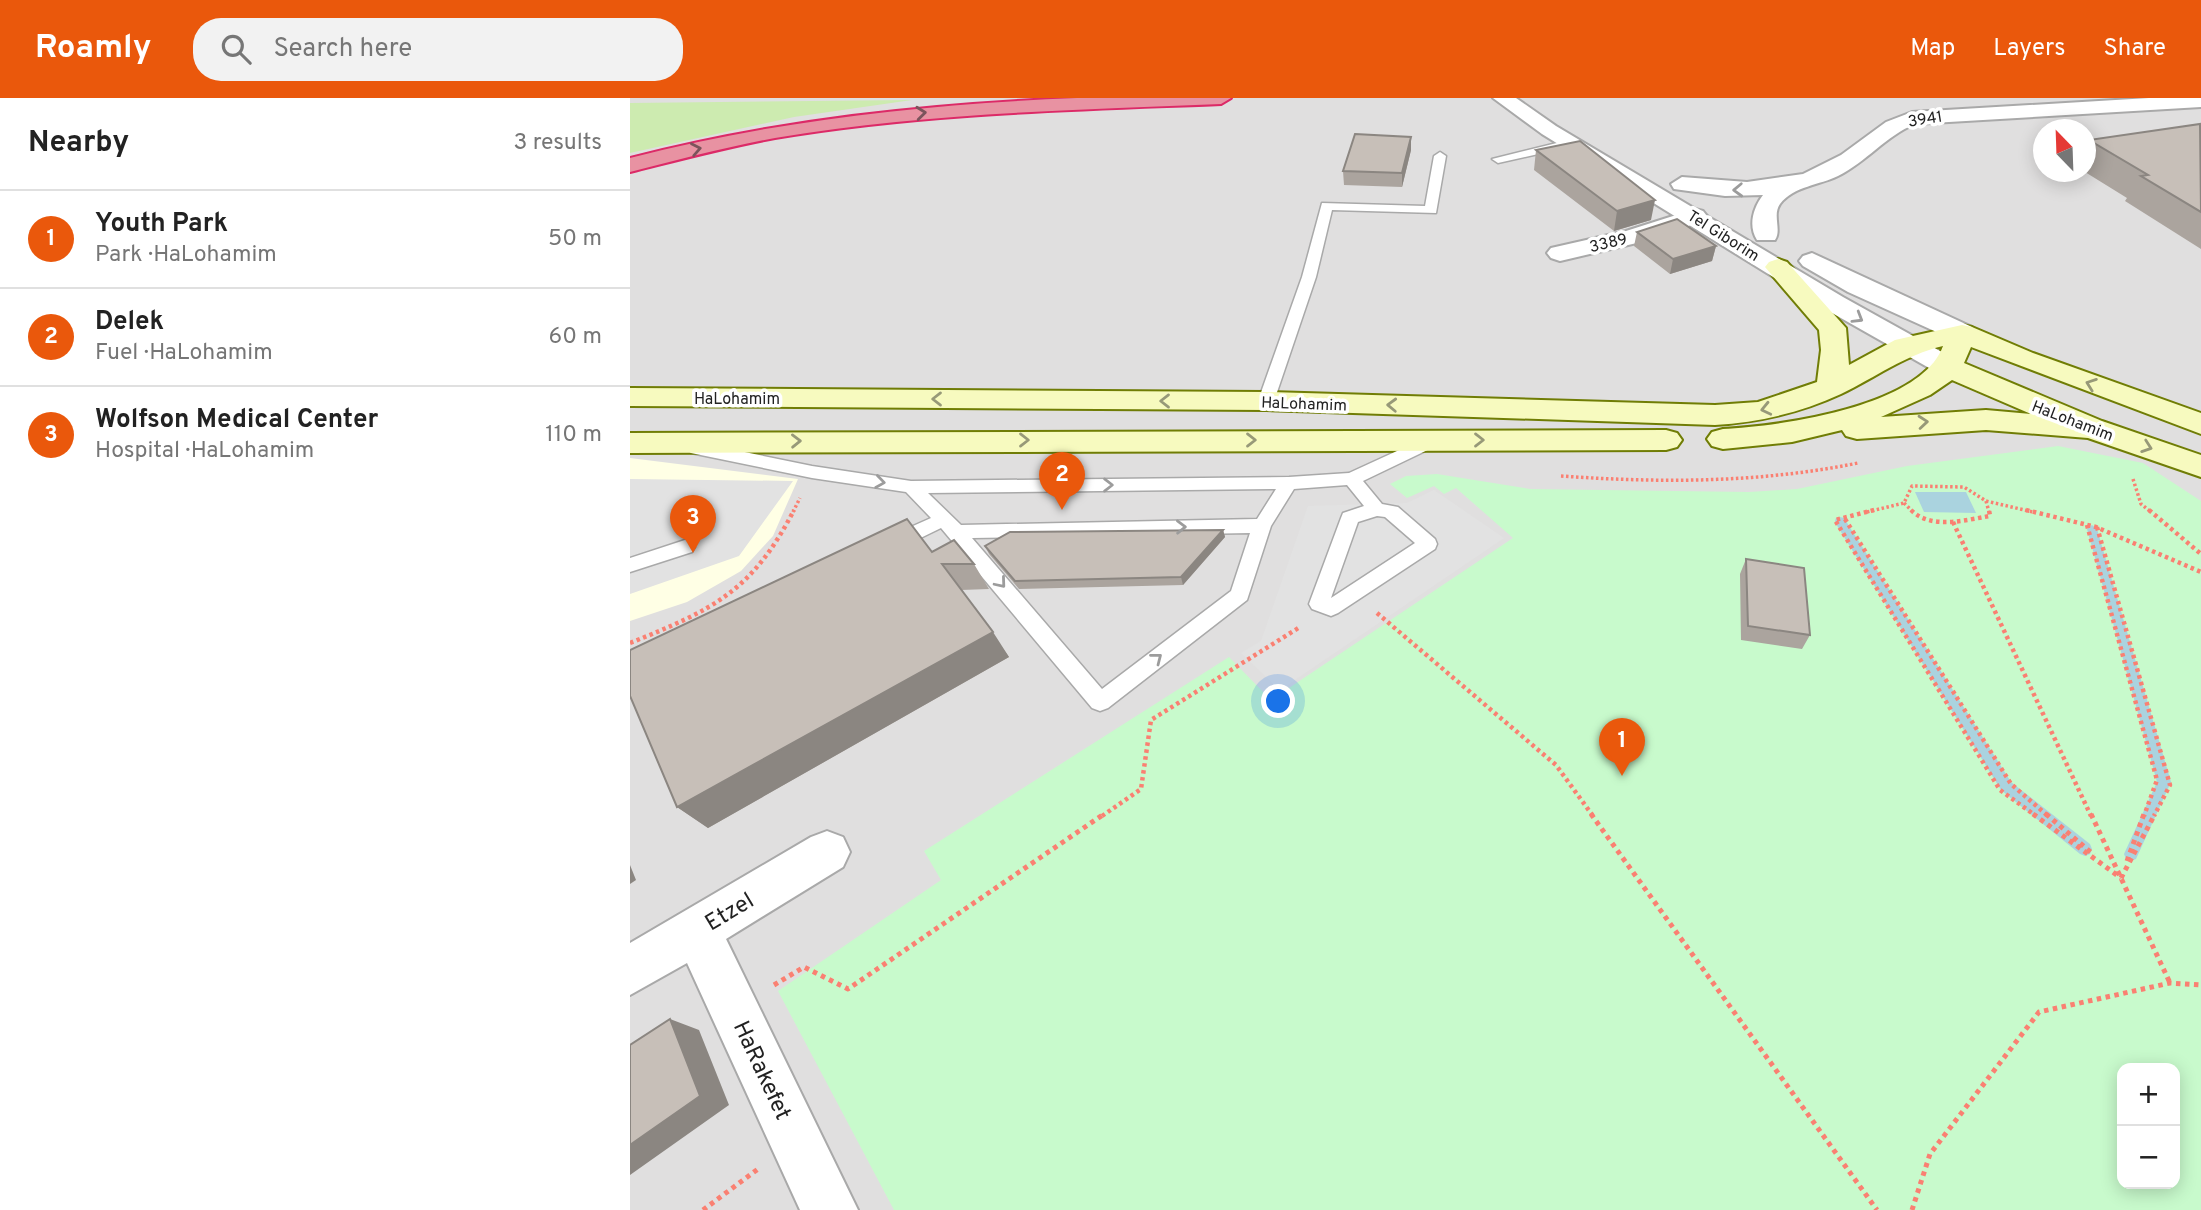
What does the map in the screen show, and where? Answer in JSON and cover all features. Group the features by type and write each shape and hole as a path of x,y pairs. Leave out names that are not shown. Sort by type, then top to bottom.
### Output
{"highway":[{"path":"630,165 763,136 854,120 1006,107 1222,98"}],"main road":[{"path":"1778,267 1832,328 1836,339 1831,387"},
{"name":"HaLohamim","path":"630,397 1266,401 1715,415 1759,412 1831,387 1905,346 1962,333"},
{"path":"1948,368 1962,333 2023,359 2201,424"},
{"name":"HaLohamim","path":"630,443 1757,438 1823,428 1862,416 1926,386 1948,368 2091,428 2201,466"},
{"path":"1757,438 1944,420 2020,421 2091,428"}],"street":[{"name":"Tel Giborim","path":"1503,98 1558,116 1604,145 1682,184 1857,286 1962,333"},
{"name":"3941","path":"1682,184 1731,191 1793,183 1835,169 1893,125 1912,118 2201,101"},
{"name":"Tel Giborim","path":"1530,107 1572,143 1905,346 1948,368"},
{"name":"3941","path":"1766,235 1764,209 1770,199 1793,183"},
{"name":"3389","path":"1560,253 1632,237 1695,216"},
{"name":"Etzel","path":"630,970 827,852"},
{"name":"HaRakefet","path":"696,930 829,1210"}],"lane":[{"path":"1498,159 1572,143"},
{"path":"1266,401 1309,277 1327,206 1431,210 1440,156"},
{"path":"669,443 812,472 911,486 1289,483 1352,479 1434,440"},
{"path":"1352,479 1376,509"},
{"path":"911,486 950,525 1100,702 1240,595 1262,526 1289,483"},
{"path":"1376,509 1391,512 1429,544 1353,593 1331,608 1319,604 1350,518 1376,509"},
{"path":"870,554 950,525 1262,526"},
{"path":"630,565 685,547"}],"path":[{"path":"630,643 698,616 729,598 755,574 778,544 812,472"},
{"path":"1905,503 1912,486 1964,487 1986,501 2096,527 2201,572"},
{"path":"1905,503 1920,519 1953,522 1990,516 1986,501"},
{"path":"1905,503 1835,520 2000,790 2121,878"},
{"path":"2141,504 2201,554"},
{"path":"1845,519 2011,785 2121,878"},
{"path":"1953,522 2170,984"},
{"path":"2087,525 2157,780 2121,878"},
{"path":"2096,527 2170,785 2121,878"},
{"path":"1353,593 1556,765 1877,1210"},
{"path":"735,1009 804,967 848,989 1141,789 1151,720 1331,608"},
{"path":"1912,1210 1930,1154 2039,1012 2170,984 2201,985"},
{"path":"702,1210 796,1141"}],"shaded area":[{"path":"630,98 2201,98 2201,1210 630,1210"},
{"path":"630,458 798,479 773,536 741,571 687,602 630,621"},
{"path":"630,479 793,481 739,556 630,594"},
{"path":"1434,490 1504,538 1280,690 1241,653 1261,641 1308,506 1407,503"}],"green space":[{"path":"912,100 794,117 630,153 630,103"},
{"path":"2058,446 2143,463 2201,501 2201,1210 894,1210 778,991 941,880 924,851 1229,657 1271,700 1513,538 1456,488 1444,494 1434,486 1407,498 1390,484 1406,476 1437,474 1530,489 1749,492 1797,489 1907,466"}],"water":[{"path":"1915,492 1966,492 1976,513 1924,512"}],"building":[{"path":"2200,124 2201,212 2141,176 2148,175 2096,144 2096,139"},
{"path":"1355,134 1411,137 1402,173 1343,171"},
{"path":"1580,141 1655,200 1617,211 1536,150"},
{"path":"1677,219 1716,246 1673,259 1637,232"},
{"path":"907,519 932,552 954,540 974,564 942,564 993,632 677,807 630,696 630,650"},
{"path":"1223,530 1181,577 1015,581 985,546 1010,532"},
{"path":"1746,559 1804,568 1810,635 1748,626"},
{"path":"670,1019 700,1096 630,1145 630,1045"}],"waterway":[{"path":"1840,521 2006,786 2085,849"},
{"path":"2092,529 2164,782 2131,854"}],"place":[{"name":"Delek","path":"1062,510"},
{"name":"Wolfson Medical Center","path":"693,553"},
{"name":"Youth Park","path":"1622,776"}]}
